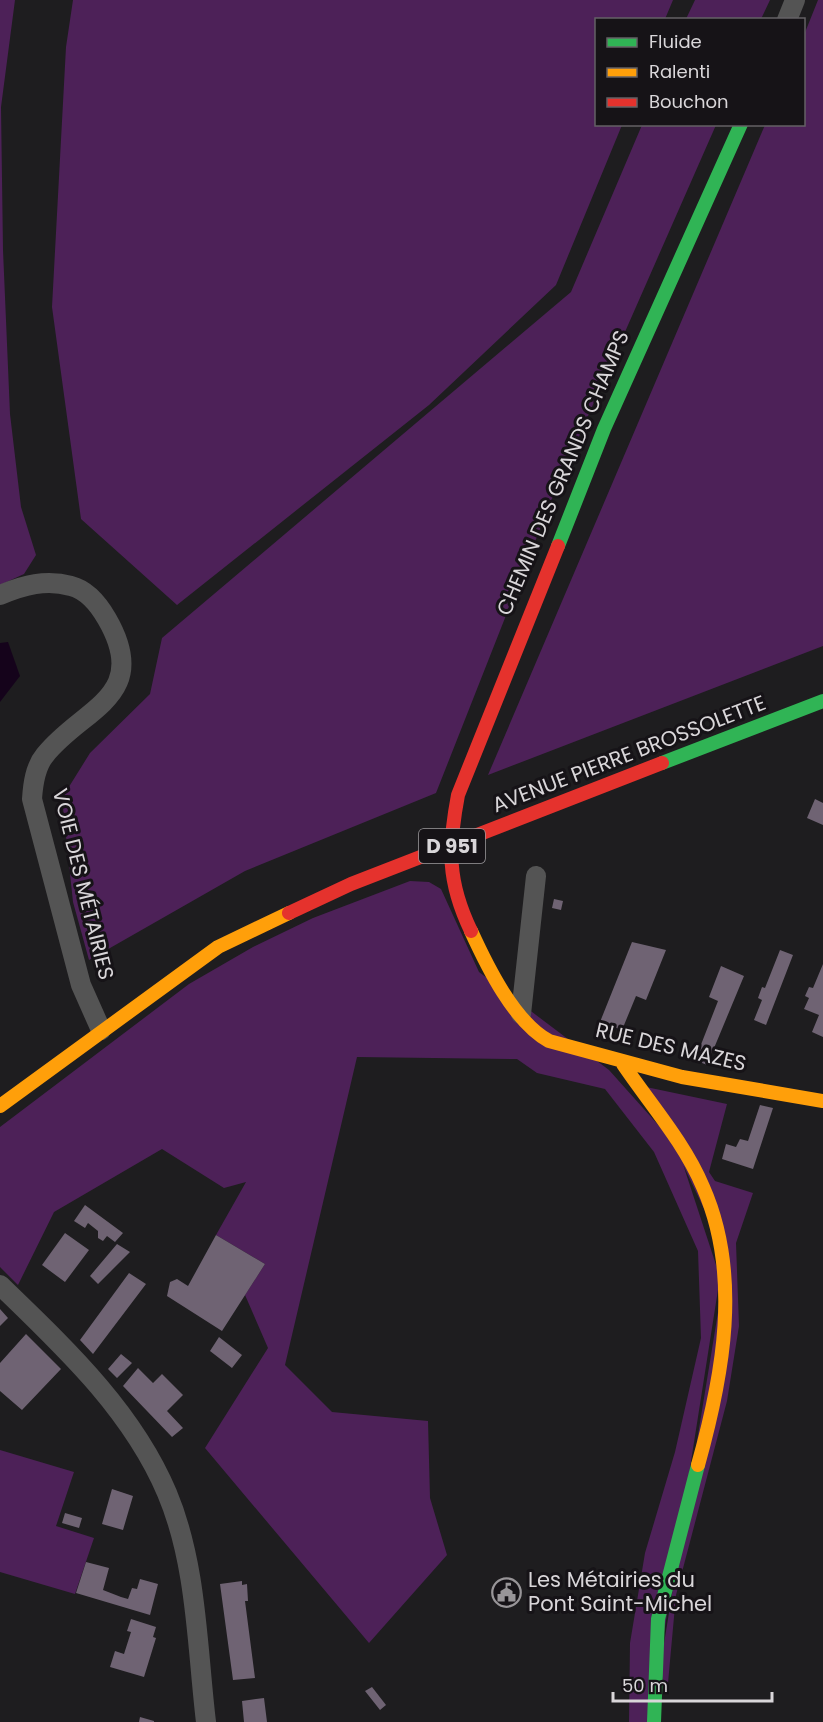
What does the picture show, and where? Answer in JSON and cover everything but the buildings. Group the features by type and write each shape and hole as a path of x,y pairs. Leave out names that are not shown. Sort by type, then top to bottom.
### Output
{"street":[{"path":"788,18 795,0"},
{"name":"CHEMIN DES GRANDS CHAMPS","path":"449,847 458,795 604,429 740,126"},
{"name":"VOIE DES MÉTAIRIES","path":"0,595 18,587 52,581 76,587 99,604 113,629 121,657 120,671 105,703 44,755 37,770 32,799 81,985 101,1030"},
{"name":"AVENUE PIERRE BROSSOLETTE","path":"101,1030 218,947 351,884 823,701"},
{"name":"RUE DES MAZES","path":"449,847 452,884 492,975 521,1014 542,1037 623,1064 696,1081 823,1101"},
{"path":"521,1014 536,876"},
{"name":"D 951","path":"0,1106 101,1030"},
{"path":"623,1064 646,1100 674,1133 696,1169 710,1205 726,1277 723,1349 714,1400 669,1569 656,1630 654,1722"},
{"path":"0,1285 95,1381 139,1439 168,1494 188,1565 206,1722"}],"shaded area":[{"path":"0,0 15,0 1,107 3,250 10,414 21,507 36,555 24,574 0,585"},
{"path":"73,0 673,0 665,18 595,18 595,126 622,126 556,285 429,405 177,605 81,519 52,307 66,47"},
{"path":"695,0 770,0 761,18 686,18"},
{"path":"818,0 823,0 823,646 488,775 765,126 805,126 805,32"},
{"path":"642,126 716,126 555,491 436,793 245,871 89,960 73,902 62,798 90,753 150,694 162,638 571,292"},
{"path":"8,642 20,676 0,702 0,643"},
{"path":"410,881 429,882 441,889 479,972 609,1070 677,1146 720,1277 650,1722 629,1722 630,1643 645,1553 675,1452 701,1338 698,1251 654,1152 605,1089 537,1073 517,1059 357,1057 285,1365 332,1412 428,1421 430,1498 447,1555 369,1643 205,1448 268,1348 245,1295 265,1264 216,1235 246,1182 224,1188 162,1149 54,1212 18,1285 0,1267 0,1127 189,984 253,947 313,918"},
{"path":"646,1087 727,1104 709,1172 715,1181 753,1193 736,1243 739,1326 727,1401 676,1595 667,1694 660,1668 727,1257"},
{"path":"0,1450 74,1472 56,1526 94,1538 75,1594 0,1572"}],"traffic: fast":[{"path":"558,546 604,429 740,126"},
{"path":"662,763 823,701"},
{"path":"654,1722 658,1619 698,1465"}],"traffic: slow":[{"path":"0,1106 218,947 289,913"},
{"path":"471,931 493,976 513,1007 524,1021 549,1041 682,1077 823,1101"},
{"path":"623,1064 695,1170 715,1221 722,1255 725,1326 715,1396 698,1465"}],"traffic: jam":[{"path":"471,931 457,896 452,864 452,832 458,795 558,546"},
{"path":"289,913 351,884 662,763"}],"place":[{"name":"Les Métairies du Pont Saint-Michel","path":"507,1592"}]}
